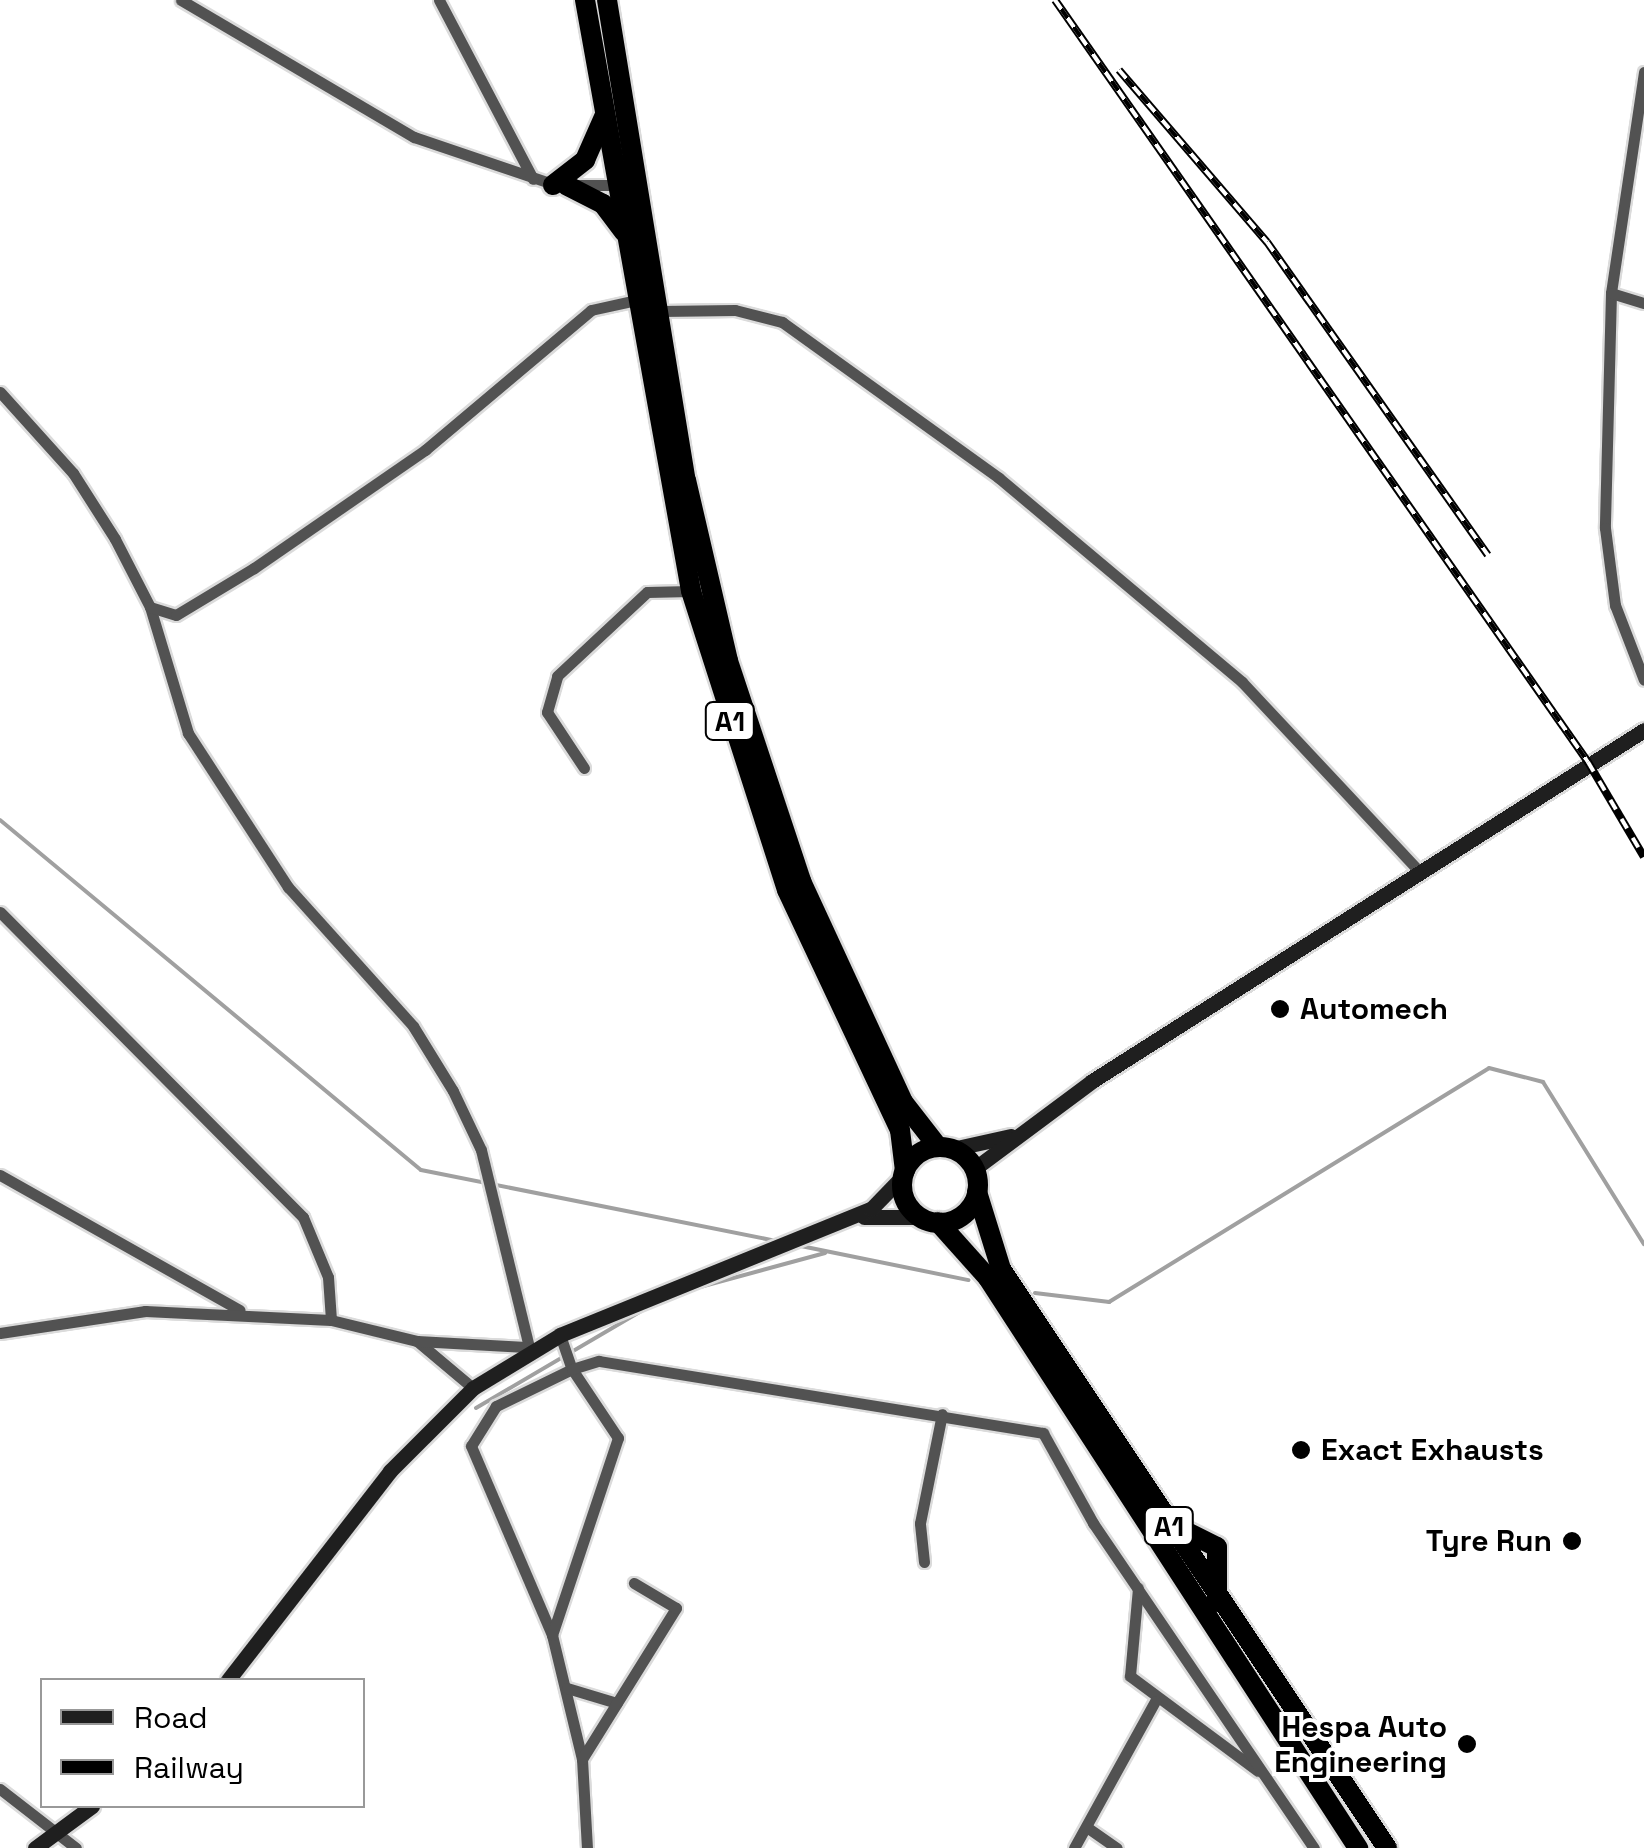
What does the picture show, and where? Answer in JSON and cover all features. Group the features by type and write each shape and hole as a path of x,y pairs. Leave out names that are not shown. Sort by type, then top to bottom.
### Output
{"highway":[{"name":"A1","path":"585,0 691,591 787,890 900,1130 904,1199 988,1278 1358,1848"},
{"name":"A1","path":"607,0 708,580 771,796 873,1042 945,1148 974,1169 977,1192 1001,1269 1217,1602 1387,1848"},
{"path":"604,100 594,146 551,183 611,212 628,248"},
{"path":"904,1173 945,1148"},
{"path":"929,1219 963,1214 977,1192"}],"street":[{"path":"181,0 414,137 551,183 642,185"},
{"path":"439,0 551,183"},
{"path":"1644,72 1612,293 1605,528 1615,605 1644,680"},
{"path":"1612,293 1644,303"},
{"path":"150,607 176,615 254,568 425,450 591,310 636,300"},
{"path":"661,311 725,309 782,322 984,467 1242,682 1420,872"},
{"path":"0,392 73,472 150,607 188,732 288,888 413,1026 488,1175 486,1192 528,1349"},
{"path":"584,768 546,712 557,676 647,592 691,591"},
{"path":"974,1169 1019,1132 1644,730"},
{"path":"0,912 303,1218 328,1277 331,1320"},
{"path":"945,1148 1019,1132"},
{"path":"230,1678 390,1471 473,1388 528,1349 846,1220 890,1196 904,1173"},
{"path":"0,1175 244,1312"},
{"path":"846,1220 929,1219"},
{"path":"0,1333 104,1313 244,1312 331,1320 417,1341 528,1349"},
{"path":"552,1636 618,1438 572,1368 560,1335"},
{"path":"417,1341 473,1388"},
{"path":"587,1848 582,1758 552,1636 471,1446 496,1406 572,1368 599,1361 1046,1434 1138,1588 1314,1848"},
{"path":"924,1562 920,1523 942,1414"},
{"path":"582,1758 676,1608 634,1583"},
{"path":"1138,1588 1128,1671 1155,1701 1265,1776"},
{"path":"567,1688 616,1703"},
{"path":"1074,1848 1155,1701"},
{"path":"0,1789 76,1848"},
{"path":"36,1848 89,1808"},
{"path":"1088,1828 1118,1848"}],"waterway":[{"path":"0,820 421,1170 777,1241"},
{"path":"1035,1293 1109,1302 1489,1068 1543,1082 1644,1244"},
{"path":"796,1245 968,1280"},
{"path":"689,1290 825,1253"},
{"path":"476,1408 648,1307"}],"railway":[{"path":"1055,0 1588,762 1644,857"},
{"path":"1119,70 1267,242 1488,555"}],"place":[{"name":"Automech","path":"1280,1009"},
{"name":"Exact Exhausts","path":"1301,1450"},
{"name":"Tyre Run","path":"1572,1541"},
{"name":"Hespa Auto Engineering","path":"1467,1744"}]}
